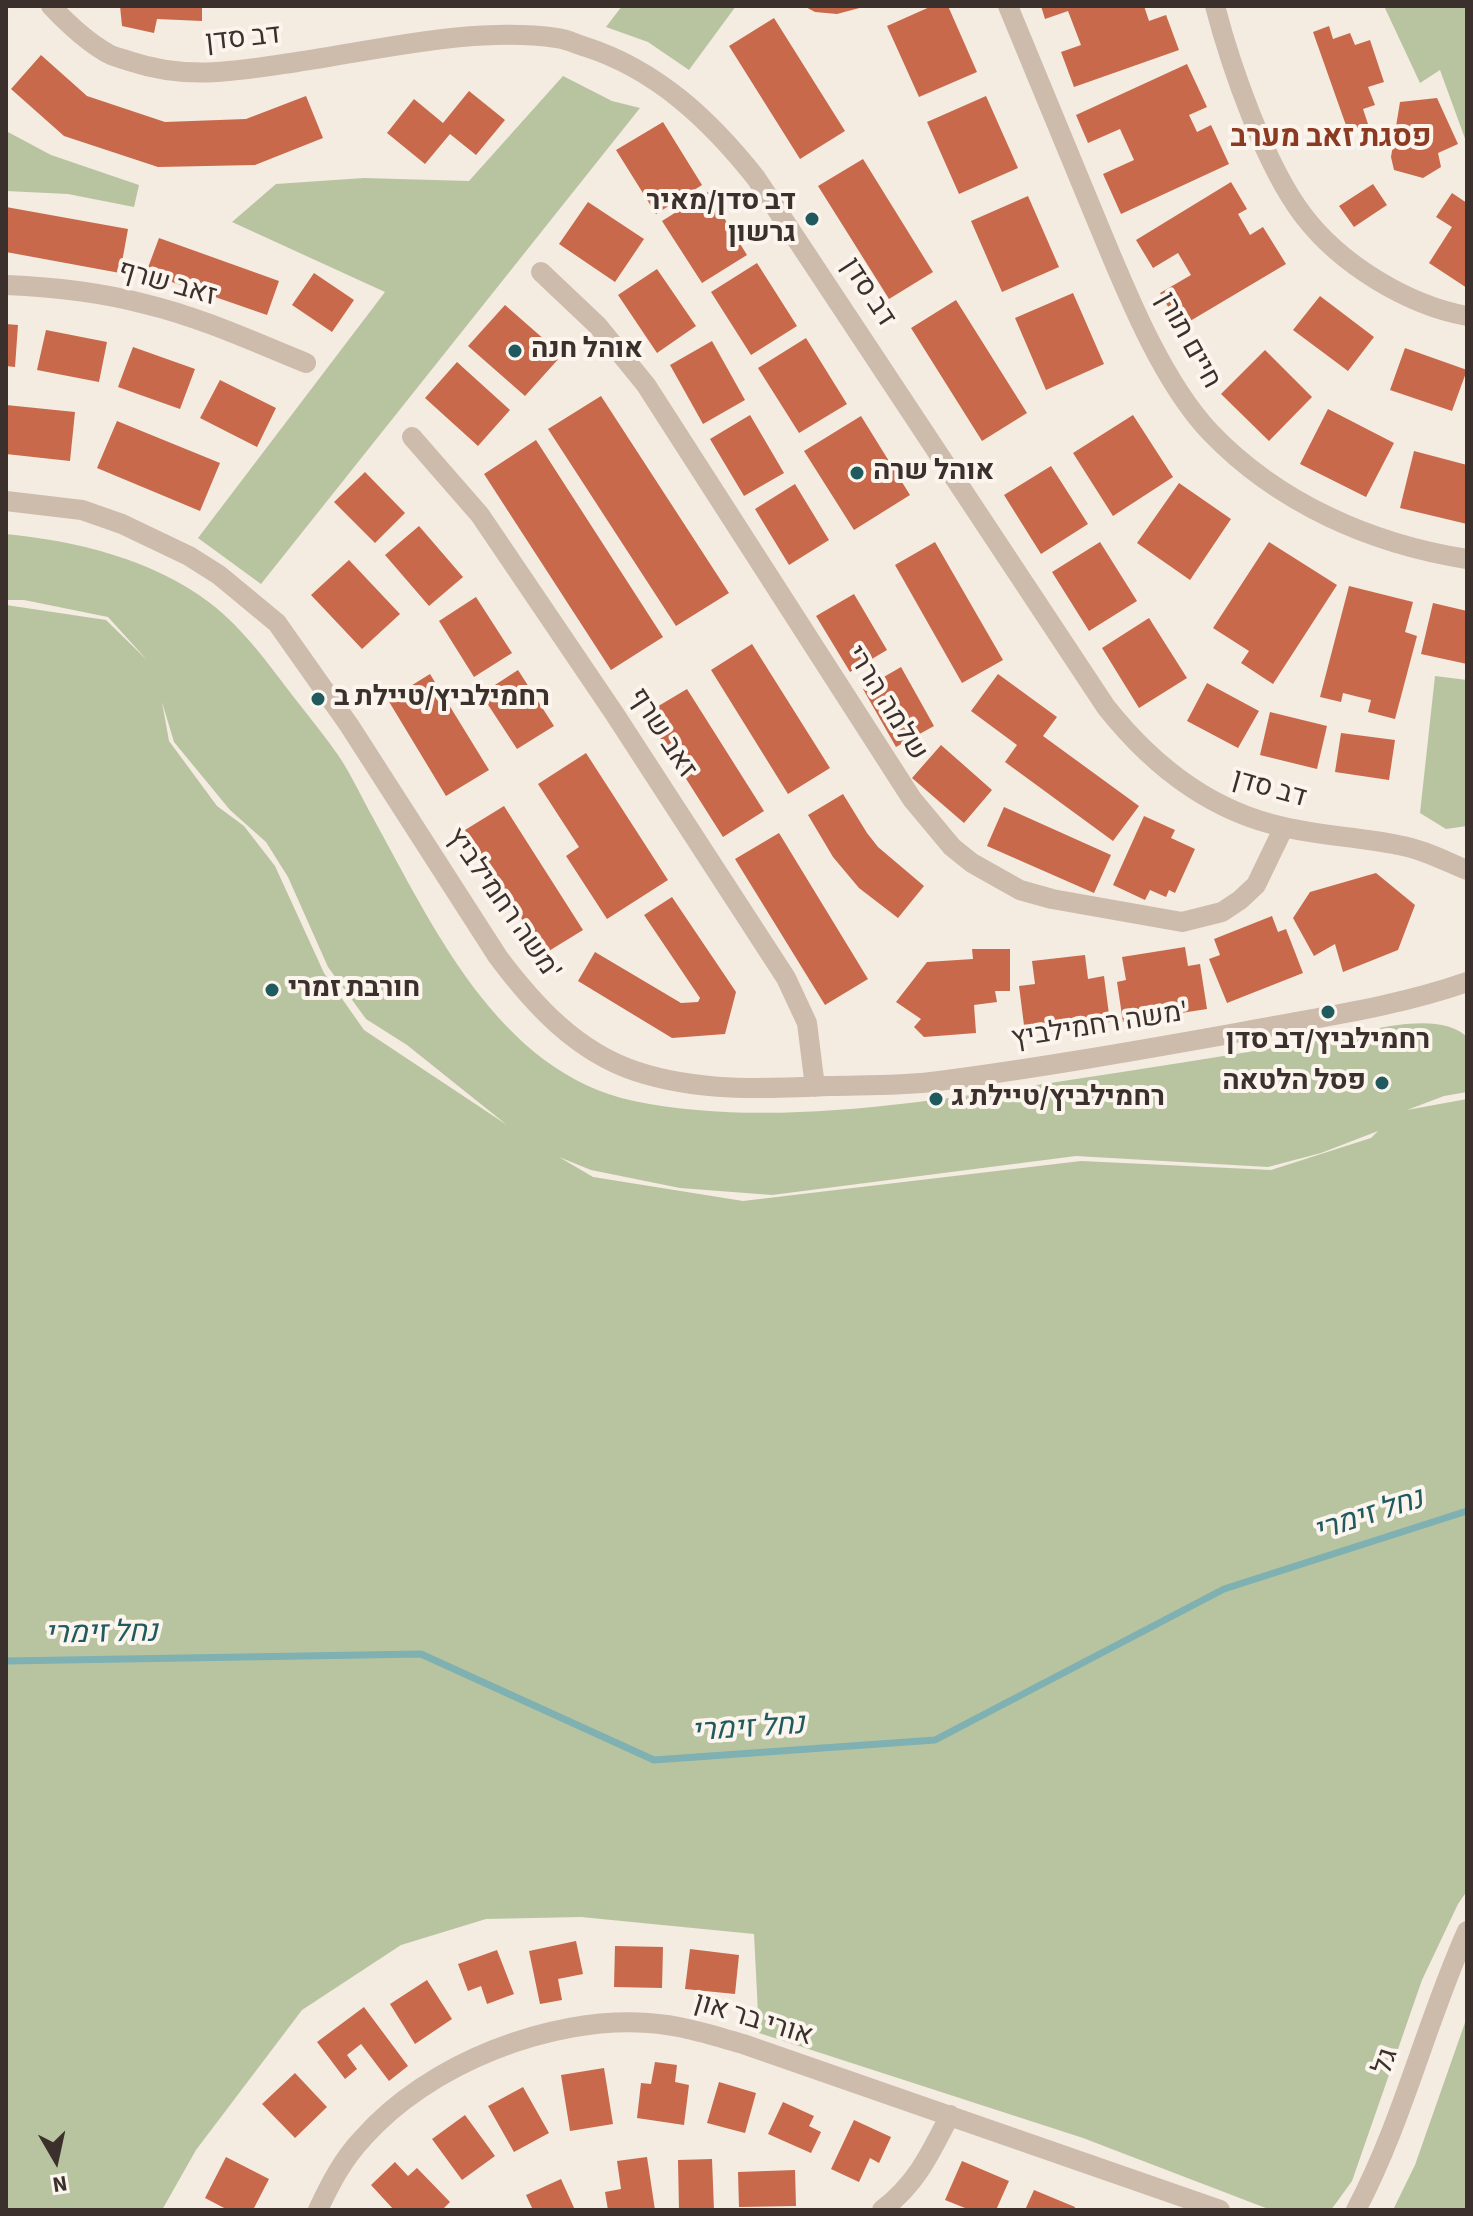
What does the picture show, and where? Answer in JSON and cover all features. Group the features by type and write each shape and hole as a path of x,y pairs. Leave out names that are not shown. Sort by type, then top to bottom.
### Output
{"street":[{"name":"דב סדן","path":"51,6 108,54 178,73 212,73 443,40 520,35 559,38 620,59 648,74 706,121 756,178 1106,707 1126,732 1180,781 1213,803 1284,827 1400,845 1466,870"},
{"path":"72,6 90,41"},
{"name":"חיים תורן","path":"1008,6 1136,310 1166,368 1209,431 1264,478 1314,510 1376,536 1467,559"},
{"path":"1215,6 1266,149 1303,215 1331,245 1393,291 1422,304 1467,316"},
{"name":"שלמה הררי","path":"541,272 598,326 646,385 912,799 942,837 972,863 1020,890 1052,899 1182,922 1222,912 1240,900 1256,885 1284,827"},
{"name":"זאב שרף","path":"6,285 83,292 147,304 306,363"},
{"name":"זאב שרף","path":"412,437 480,515 614,713 786,978 807,1023 815,1087"},
{"name":"משה רחמילביץ'","path":"6,501 82,510 122,524 189,556 219,575 277,623 349,725 498,957 540,1009 568,1033 600,1055 633,1070 702,1086 815,1087 928,1082 1158,1047 1404,1002 1467,982"},
{"name":"משה רחמילביץ'","path":"1404,1002 1467,1000"},
{"name":"גל","path":"1356,2210 1383,2157 1441,1990 1467,1931"},
{"name":"אורי בר און","path":"318,2210 345,2161 400,2101 451,2070 502,2046 601,2023 648,2023 690,2029 743,2044 1220,2210"},
{"path":"882,2210 904,2192 927,2162 950,2115"}],"green space":[{"path":"622,6 736,6 689,70 648,42 606,27"},
{"path":"1384,6 1467,6 1467,144 1440,70 1420,83"},
{"path":"563,76 612,101 640,108 261,584 198,538 385,292 232,222 276,184 364,178 469,181"},
{"path":"6,131 51,155 139,185 134,207 68,194 6,191"},
{"path":"6,534 86,547 113,555 164,575 210,603 256,648 338,755 446,947 475,989 507,1027 544,1060 586,1085 634,1101 684,1109 736,1112 842,1110 1000,1091 1399,1025 1438,1024 1467,1037 1467,1092 1444,1096 1407,1110 1467,1099 1467,1891 1422,1980 1352,2181 1331,2210 1271,2210 1083,2138 759,2033 754,1934 581,1917 486,1919 401,1945 302,2010 196,2150 162,2210 6,2210 6,605 106,620 147,660 108,617 24,600 6,600","holes":["162,702 174,742 230,810 266,842 288,877 328,967 366,1019 407,1045 507,1125 364,1030 324,973 275,866 244,826 217,806 169,741","1378,1131 1371,1138 1271,1170 1081,1161 743,1201 593,1177 559,1157 591,1170 680,1188 772,1195 1076,1156 1268,1167 1321,1153"]},
{"path":"1435,676 1467,680 1467,826 1446,829 1420,813"},
{"path":"1467,2017 1467,2210 1393,2210 1415,2165"}],"building":[{"path":"120,6 202,6 202,21 157,19 154,33 122,26"},
{"path":"804,6 867,6 837,14 815,12"},
{"path":"932,6 948,6 977,72 919,97 887,26"},
{"path":"1041,6 1144,6 1149,21 1166,15 1179,50 1074,87 1061,52 1081,45 1068,11 1045,19"},
{"path":"774,18 845,131 800,159 729,46"},
{"path":"1329,26 1333,39 1350,33 1355,45 1370,40 1384,82 1368,87 1375,105 1363,109 1368,124 1348,131 1313,32"},
{"path":"41,55 87,96 165,122 246,119 306,96 323,138 255,165 158,167 64,136 11,89"},
{"path":"1187,64 1207,107 1189,115 1197,132 1211,125 1229,164 1121,214 1103,174 1134,160 1120,129 1088,143 1076,115"},
{"path":"469,91 505,120 476,155 450,134 425,164 387,133 414,99 443,123"},
{"path":"986,96 1018,168 959,194 927,122"},
{"path":"1437,98 1458,144 1438,153 1441,167 1423,178 1394,170 1391,157 1400,102"},
{"path":"663,122 702,185 656,214 616,150"},
{"path":"863,159 933,272 889,299 818,186"},
{"path":"1231,182 1247,209 1238,214 1250,235 1263,227 1286,264 1180,327 1160,293 1191,275 1178,253 1153,268 1136,240"},
{"path":"1373,184 1387,205 1354,227 1339,206"},
{"path":"708,192 747,255 702,283 662,221"},
{"path":"1452,193 1467,203 1467,288 1429,263 1452,227 1436,217"},
{"path":"1028,196 1059,267 1002,292 971,221"},
{"path":"588,202 644,239 615,282 559,244"},
{"path":"6,207 128,229 120,273 6,252"},
{"path":"159,238 279,281 267,315 146,273"},
{"path":"757,263 797,326 751,355 711,292"},
{"path":"657,269 696,326 657,353 618,295"},
{"path":"314,273 354,300 332,332 292,305"},
{"path":"1073,293 1104,364 1046,390 1015,318"},
{"path":"1320,296 1374,337 1348,371 1293,330"},
{"path":"956,300 1027,413 982,441 911,328"},
{"name":"אוהל חנה","path":"505,305 562,355 525,396 468,346"},
{"path":"6,324 18,325 15,367 6,366"},
{"path":"46,330 107,342 99,382 37,370"},
{"path":"806,338 847,404 799,433 758,368"},
{"path":"712,341 745,400 703,424 670,365"},
{"path":"133,347 195,369 180,409 118,387"},
{"path":"1405,348 1467,370 1452,411 1390,390"},
{"path":"1265,350 1312,397 1269,441 1221,394"},
{"path":"457,362 510,410 478,446 425,398"},
{"path":"220,380 276,408 257,447 200,418"},
{"path":"601,396 729,593 676,626 548,429"},
{"path":"6,405 75,412 70,461 6,454"},
{"path":"1328,409 1394,443 1366,497 1300,464"},
{"path":"750,415 784,473 744,496 710,439"},
{"path":"1133,415 1173,477 1113,516 1073,453"},
{"name":"אוהל שרה","path":"861,416 910,495 854,530 804,451"},
{"path":"117,421 220,463 200,511 97,468"},
{"path":"536,440 663,637 611,670 484,474"},
{"path":"1414,451 1467,465 1467,524 1400,508"},
{"path":"1051,466 1088,524 1041,554 1004,495"},
{"path":"365,472 405,513 375,543 334,502"},
{"path":"1179,483 1231,519 1190,580 1137,543"},
{"path":"795,484 829,540 789,565 755,509"},
{"path":"419,526 463,577 429,606 385,555"},
{"path":"935,542 1003,660 962,683 895,565"},
{"path":"1100,542 1137,601 1089,631 1052,572"},
{"path":"1269,542 1337,585 1273,684 1241,663 1249,651 1213,628"},
{"path":"349,560 400,614 362,649 311,595"},
{"path":"1349,586 1413,602 1405,632 1417,636 1395,719 1368,712 1371,700 1343,693 1341,702 1320,697"},
{"path":"854,594 887,650 850,672 816,616"},
{"path":"476,597 512,653 474,677 439,621"},
{"path":"1433,603 1467,611 1467,664 1421,654"},
{"path":"1149,618 1187,678 1139,708 1102,648"},
{"path":"752,644 830,768 788,794 711,670"},
{"path":"901,667 934,726 896,747 863,689"},
{"path":"518,670 554,726 517,749 481,694"},
{"path":"430,674 489,770 446,796 388,700"},
{"path":"998,674 1057,717 1043,736 1139,806 1113,841 1005,762 1017,745 971,711"},
{"path":"1207,683 1259,711 1238,748 1187,721"},
{"path":"687,689 764,811 723,837 645,714"},
{"path":"1270,712 1327,726 1317,769 1260,755"},
{"path":"1341,733 1395,740 1389,780 1335,772"},
{"path":"941,745 992,790 964,823 912,778"},
{"path":"586,753 668,880 607,919 566,856 579,847 538,784"},
{"path":"843,794 878,847 924,886 898,918 859,888 833,857 808,815"},
{"path":"504,806 583,930 544,954 465,830"},
{"path":"1004,807 1111,855 1094,893 987,846"},
{"path":"1144,816 1175,830 1171,838 1195,849 1175,893 1169,890 1166,897 1150,890 1145,900 1113,885"},
{"path":"779,833 868,979 825,1005 735,859"},
{"path":"1376,873 1415,905 1398,950 1343,972 1335,944 1314,956 1293,918 1310,892"},
{"path":"672,897 736,992 725,1034 672,1038 578,981 595,952 681,1003 698,1002 700,998 644,915"},
{"path":"1272,916 1278,932 1286,929 1303,973 1227,1003 1209,959 1220,955 1214,939"},
{"path":"1185,947 1188,966 1200,964 1207,1009 1123,1022 1117,982 1126,980 1122,957"},
{"path":"972,949 1010,949 1010,991 995,991 997,1002 974,1005 976,1033 924,1037 914,1027 921,1019 896,1002 927,962 973,959"},
{"path":"1085,955 1088,979 1104,976 1110,1022 1025,1033 1019,986 1035,984 1032,961"},
{"path":"576,1941 583,1974 558,1979 562,2000 540,2004 529,1951"},
{"path":"615,1946 663,1947 662,1988 614,1987"},
{"path":"690,1949 739,1955 735,1994 685,1989"},
{"path":"497,1950 514,1994 487,2004 481,1986 468,1991 458,1964"},
{"path":"427,1980 452,2019 415,2044 390,2004"},
{"path":"364,2007 408,2066 389,2081 361,2044 347,2055 357,2069 345,2079 317,2042"},
{"path":"655,2062 677,2065 675,2082 689,2085 684,2125 637,2118 641,2083 651,2084"},
{"path":"604,2068 613,2124 570,2131 561,2075"},
{"path":"295,2073 327,2107 295,2138 262,2104"},
{"path":"719,2082 756,2093 745,2133 707,2123"},
{"path":"523,2087 549,2133 514,2152 488,2106"},
{"path":"783,2102 814,2116 809,2126 821,2132 811,2153 768,2134"},
{"path":"465,2115 495,2156 462,2180 432,2139"},
{"path":"854,2120 891,2137 879,2163 870,2158 859,2182 831,2169"},
{"path":"226,2157 269,2179 253,2210 228,2210 205,2198"},
{"path":"647,2157 655,2210 608,2210 605,2192 621,2189 617,2161"},
{"path":"712,2159 714,2210 679,2210 678,2160"},
{"path":"962,2161 1009,2181 996,2210 970,2210 945,2200"},
{"path":"395,2162 408,2176 417,2168 450,2202 442,2210 394,2210 371,2185"},
{"path":"795,2170 796,2206 739,2207 738,2172"},
{"path":"561,2179 575,2210 533,2210 526,2195"},
{"path":"1034,2190 1075,2207 1074,2210 1025,2210"}],"waterway":[{"name":"נחל זימרי","path":"6,1661 421,1654 654,1760 935,1740 1224,1589 1467,1511"}],"place":[{"name":"דב סדן/מאיר גרשון","path":"812,219"},
{"name":"אוהל חנה","path":"515,351"},
{"name":"אוהל שרה","path":"857,473"},
{"name":"רחמילביץ/טיילת ב","path":"318,699"},
{"name":"חורבת זמרי","path":"272,990"},
{"name":"רחמילביץ/דב סדן","path":"1328,1012"},
{"name":"פסל הלטאה","path":"1382,1083"},
{"name":"רחמילביץ/טיילת ג","path":"936,1099"}],"district":[{"name":"פסגת זאב מערב","path":"1331,139"}]}
